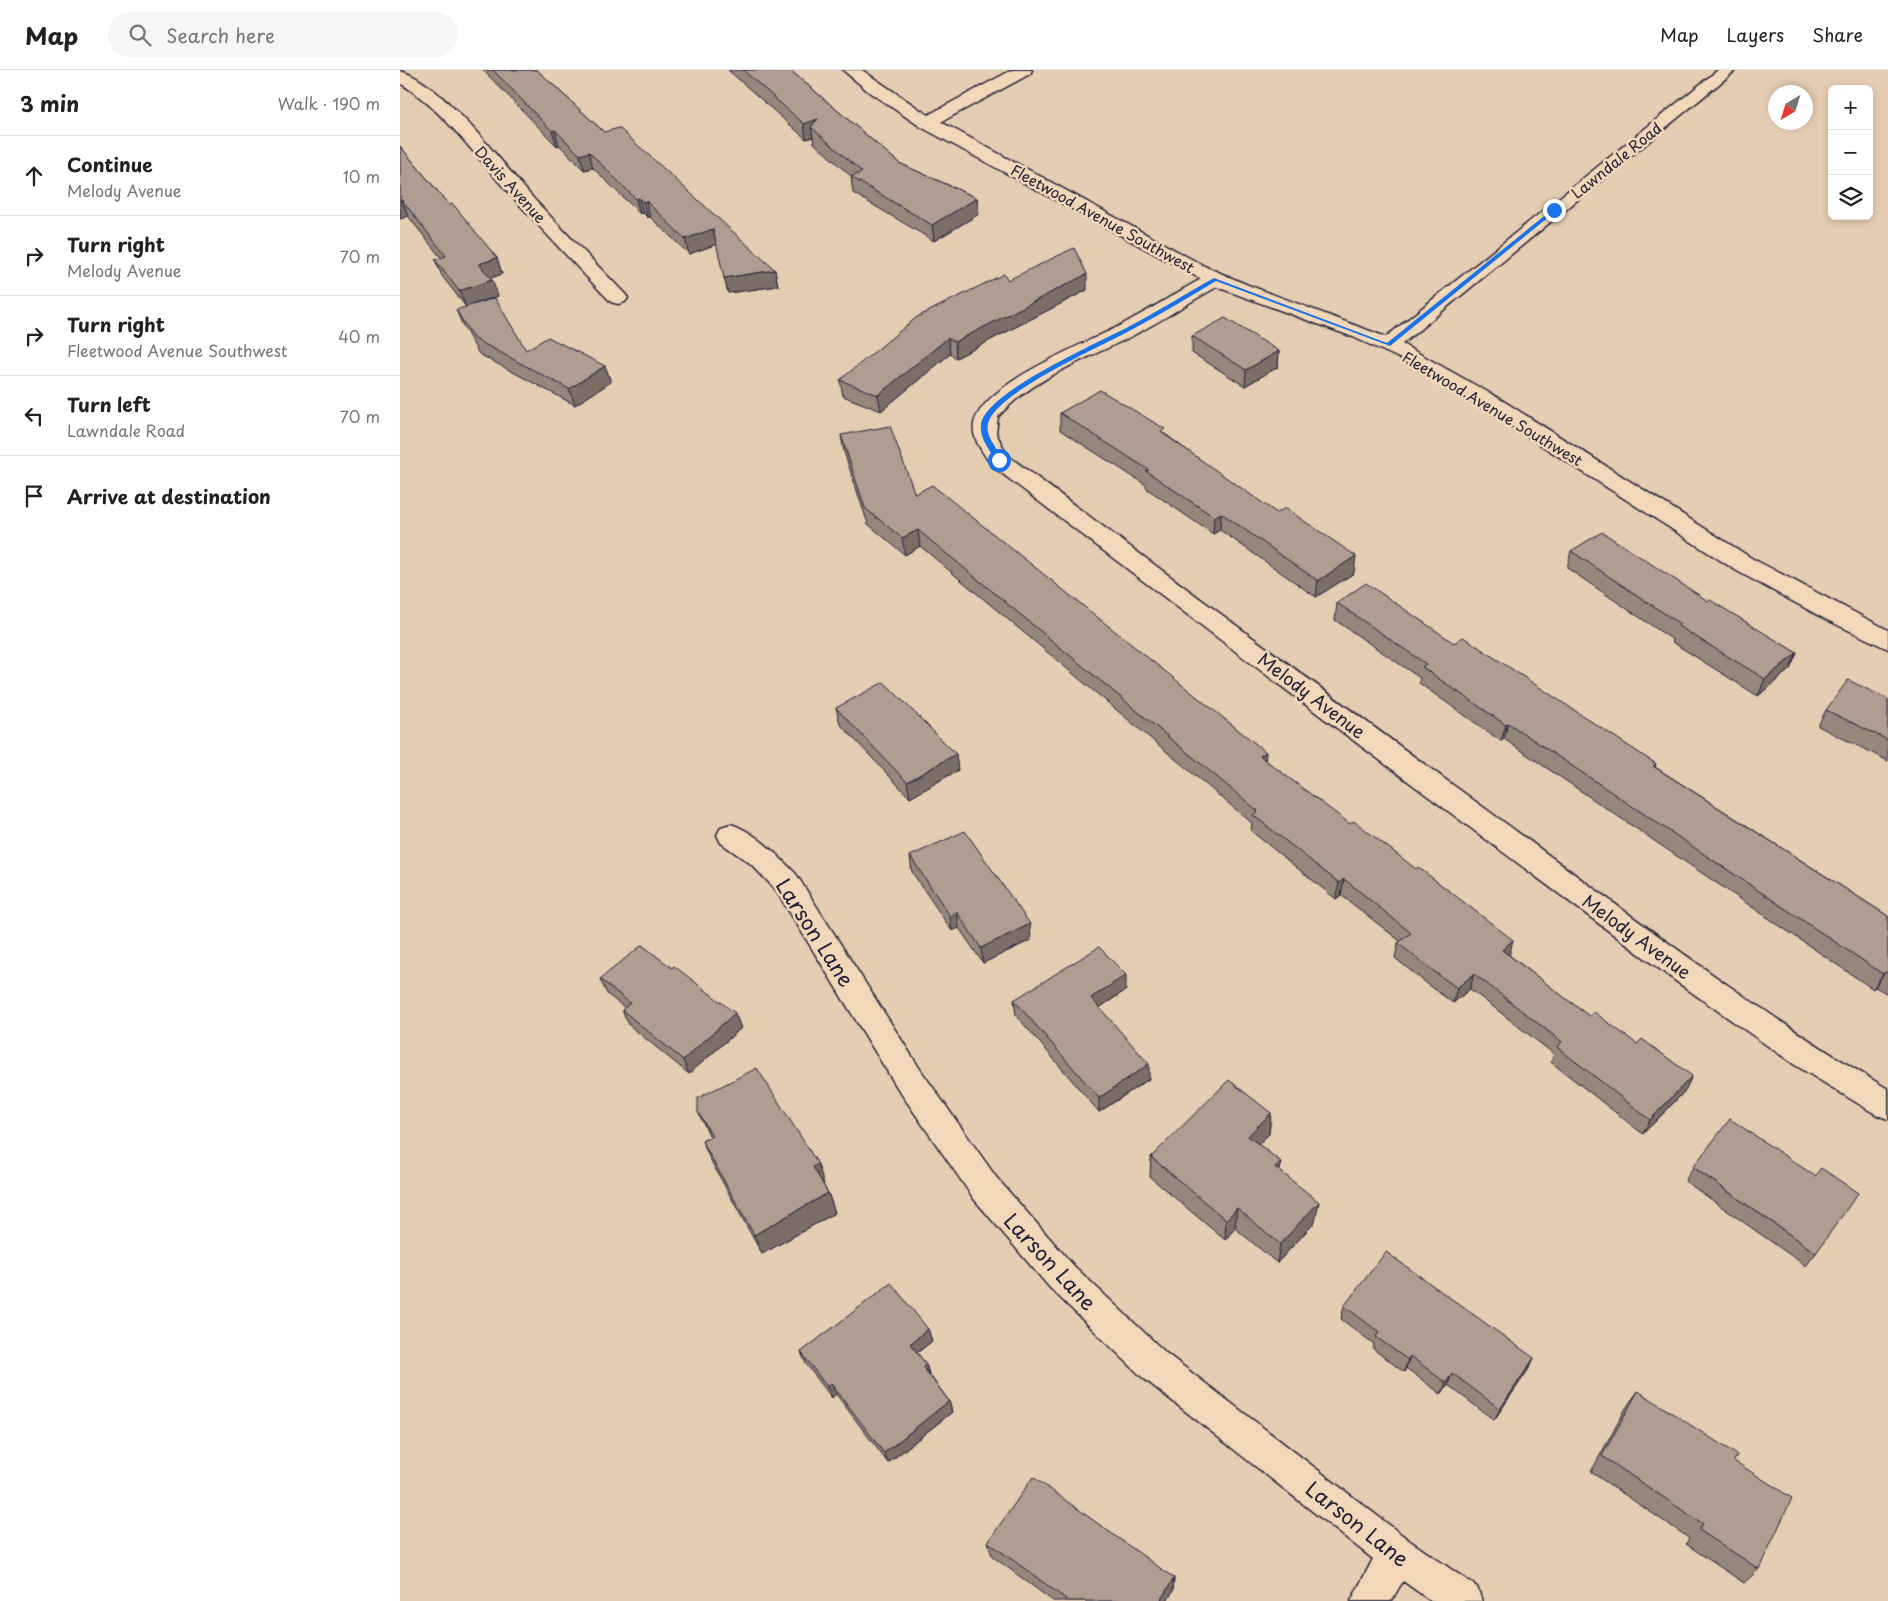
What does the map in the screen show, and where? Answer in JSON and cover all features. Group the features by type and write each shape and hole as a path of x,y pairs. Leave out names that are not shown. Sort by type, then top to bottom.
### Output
{"street":[{"name":"Fleetwood Avenue Southwest","path":"851,70 897,105 927,123 1054,190 1183,263 1216,279 1388,345 1467,388 1745,565 1828,611 1888,640"},
{"path":"927,123 1024,70"},
{"name":"Lawndale Road","path":"1388,345 1728,70"},
{"name":"Davis Avenue","path":"400,76 420,87 455,122 562,241 618,298"},
{"name":"Melody Avenue","path":"1216,279 1132,328 1033,379 1006,397 988,416 984,425 988,443 999,460 1315,698 1687,973 1806,1056 1888,1105"},
{"name":"Larson Lane","path":"731,835 761,856 786,882 909,1079 974,1172 1062,1277 1154,1365 1396,1554 1463,1601"},
{"path":"1370,1601 1396,1554"}],"building":[{"path":"493,70 537,70 604,132 619,128 775,270 724,278 713,229 685,239 646,201 643,202 639,198 636,199 589,152 580,155 555,130 552,131"},
{"path":"743,70 790,70 899,163 977,198 932,225 851,177 862,172 811,127 818,119 804,124"},
{"path":"400,146 449,205 453,204 497,258 479,264 492,280 459,291 435,260 446,256 402,200 400,201"},
{"path":"1074,248 1087,274 955,342 948,338 878,395 840,380 917,317 1004,274 1008,280"},
{"path":"495,298 526,350 548,337 605,366 569,389 473,338 456,310"},
{"path":"1225,318 1279,351 1246,370 1192,336"},
{"path":"1100,390 1165,429 1161,432 1277,513 1285,508 1356,556 1318,581 1221,513 1214,517 1146,471 1149,470 1060,413"},
{"path":"890,426 915,494 932,485 1266,752 1260,756 1350,824 1354,821 1416,869 1418,867 1513,940 1502,950 1589,1016 1594,1012 1637,1044 1642,1039 1692,1076 1650,1120 1557,1047 1562,1042 1474,974 1457,988 1398,943 1411,933 1344,879 1339,883 1253,815 1258,811 918,530 902,538 865,508 841,435"},
{"path":"1602,532 1708,601 1710,600 1797,653 1765,679 1678,626 1680,624 1571,551"},
{"path":"1366,583 1454,643 1463,637 1656,764 1653,766 1888,916 1888,973 1885,972 1883,974 1508,723 1506,725 1422,667 1426,664 1337,603"},
{"path":"1848,680 1888,699 1888,740 1826,710"},
{"path":"884,682 956,754 907,782 836,708"},
{"path":"965,831 1030,924 981,948 957,912 950,916 910,856"},
{"path":"642,945 672,968 674,966 735,1013 683,1060 622,1010 630,1003 600,979"},
{"path":"1099,947 1126,975 1091,998 1149,1064 1099,1098 1014,1000"},
{"path":"757,1068 818,1164 813,1167 828,1193 754,1235 702,1141 712,1136 698,1112 698,1098"},
{"path":"1229,1080 1271,1113 1248,1136 1281,1162 1275,1167 1319,1202 1280,1244 1237,1208 1226,1220 1151,1157"},
{"path":"1730,1119 1815,1176 1821,1168 1858,1193 1816,1253 1693,1167"},
{"path":"1386,1252 1534,1358 1500,1409 1452,1373 1446,1383 1410,1356 1408,1360 1376,1337 1379,1332 1344,1306"},
{"path":"891,1283 928,1329 910,1344 926,1364 923,1367 949,1401 884,1453 831,1383 827,1387 801,1352"},
{"path":"1638,1391 1737,1455 1734,1461 1792,1498 1759,1569 1699,1530 1703,1524 1602,1456"},
{"path":"1033,1477 1174,1578 1160,1601 1065,1601 1066,1599 988,1542"}],"route":[{"path":"999,460 988,443 984,425 988,416 1006,397 1033,379 1132,328 1216,279 1388,345 1554,210"}]}
